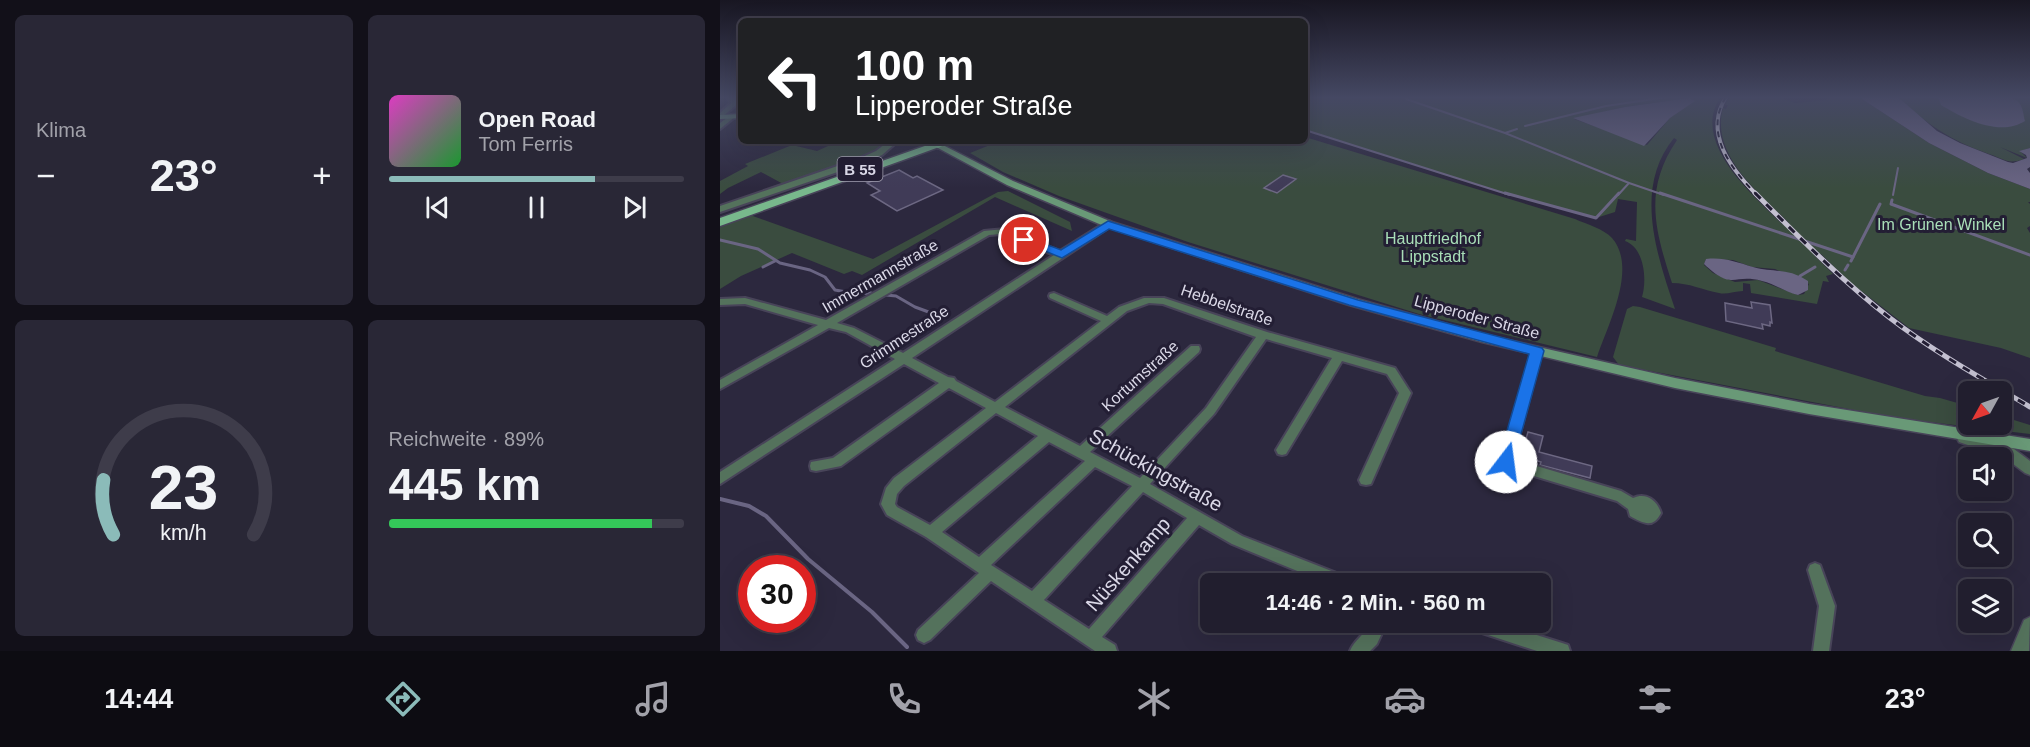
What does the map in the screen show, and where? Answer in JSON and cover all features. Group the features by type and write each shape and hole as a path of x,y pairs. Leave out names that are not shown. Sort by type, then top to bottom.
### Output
{"main road":[{"name":"B 55","path":"720,220 930,144"},
{"name":"Lipperoder Straße","path":"940,144 1010,183 1108,224 1353,303 1537,351 1704,389 2029,446"}],"street":[{"path":"720,209 861,161 879,153 890,144"},
{"name":"Grimmestraße","path":"720,479 1108,224"},
{"name":"Immermannstraße","path":"720,385 987,232 1002,231 1062,255"},
{"path":"1054,296 1108,320"},
{"name":"Schückingstraße","path":"720,302 745,300 850,330 950,381 1237,540 1320,573"},
{"name":"Hebbelstraße","path":"995,407 1108,320 1134,304 1148,300 1164,301 1263,335 1391,371 1404,393 1366,480"},
{"path":"1034,600 1143,486 1210,411 1263,335"},
{"name":"Kortumstraße","path":"1081,453 1195,349"},
{"path":"1537,351 1506,462 1609,492 1634,506"},
{"path":"1282,450 1339,356"},
{"path":"816,466 836,462 950,381"},
{"name":"Nüskenkamp","path":"995,407 899,482 891,492 888,504 892,511 931,533 1109,651"},
{"path":"1943,432 2009,453 2030,469"},
{"path":"931,533 1048,435"},
{"path":"924,635 985,569 1094,460"},
{"name":"Nüskenkamp","path":"1091,638 1197,517"},
{"path":"1815,570 1827,606 1821,651"},
{"path":"2020,651 2030,626"},
{"path":"1358,651 1371,639 1372,633"},
{"path":"1505,633 1562,651"}],"green space":[{"name":"Im Grünen Winkel","path":"1308,127 1598,127 1647,145 1662,127 1713,127 1719,149 1729,167 1756,199 1782,224 1789,223 1740,172 1724,142 1721,127 1905,127 1929,143 1988,173 2030,189 2030,202 2028,202 2030,204 2030,226 2027,228 2030,233 2030,358 2001,348 1909,328 1851,283 1821,254 1814,255 1833,274 1826,276 1829,282 1823,281 1817,304 1751,293 1750,284 1743,283 1743,291 1725,294 1672,283 1657,228 1655,210 1659,176 1677,140 1674,138 1662,157 1654,178 1652,222 1661,267 1675,309 1642,297 1643,266 1637,250 1625,241 1626,239 1636,241 1637,202 1618,199 1615,212 1596,218 1497,191 1308,131","holes":["1706,259 1733,260 1752,267 1775,269 1809,284 1804,294 1798,295 1758,280 1735,282 1713,273 1704,265"]},
{"path":"1935,127 2030,127 2030,148 2020,151 2027,158 2000,147 2024,159 2006,161 1951,137"},
{"name":"Hauptfriedhof Lippstadt","path":"1308,138 1575,219 1600,229 1612,238 1619,250 1622,280 1597,357 1419,314 1188,242 1059,196 1003,172 970,153 992,144 1308,144"},
{"path":"833,144 885,144 855,161 785,185 761,172 720,194 720,181 748,166 745,164 792,145 817,151"},
{"path":"1008,191 1070,222 1072,231 995,197 862,275 852,271 844,274 792,253 741,276 720,289 720,226 750,215 873,259 998,192"},
{"path":"1633,306 1640,307 1776,348 1775,351 1925,396 1958,403 1958,425 1896,418 1619,365 1613,357 1627,309"},
{"path":"2012,419 2030,425 2030,434 2012,432"}],"shaded area":[{"path":"1597,127 1661,127 1644,146"},
{"path":"1905,127 1933,127 1960,143 2013,163 2027,158 2019,151 2030,148 2030,167 2027,169 2030,173 2030,189 1988,173 1929,143"},
{"path":"1706,259 1724,259 1760,269 1793,274 1808,281 1808,290 1798,295 1762,281 1728,280 1704,264"}],"building":[{"path":"899,170 913,178 917,176 943,190 897,211 871,195 880,191 867,183"},
{"path":"1283,175 1296,179 1277,193 1264,188"},
{"path":"1751,302 1770,305 1772,323 1770,322 1770,326 1762,324 1763,329 1726,321 1725,303 1752,308"},
{"path":"1528,432 1543,436 1539,452 1592,466 1590,478 1540,465 1541,462 1521,456"}],"waterway":[{"path":"1489,127 1505,133"},
{"path":"1505,133 1517,129"},
{"path":"1308,131 1510,195"},
{"path":"1505,133 1629,183"},
{"path":"1893,195 1898,168"},
{"path":"1618,195 1629,183"},
{"path":"1629,183 1664,195"},
{"path":"1505,193 1596,218 1619,193"},
{"path":"1660,193 1853,257"},
{"path":"1892,200 1891,204 2030,255"},
{"path":"1851,261 1880,204"},
{"path":"720,240 758,249 780,263 810,270 825,277 835,290 858,294 871,293"},
{"path":"763,267 775,261"},
{"path":"1845,270 1848,265"},
{"path":"1800,276 1815,267"},
{"path":"886,295 896,296 915,307 945,318"},
{"path":"720,499 749,506 766,516 808,559 872,612 907,647"}],"railway":[{"path":"1718,127 1723,150 1730,162 1757,195"},
{"path":"1757,195 1838,274 1890,318 1941,354 2030,407"}],"route":[{"path":"1024,240 1062,255 1108,224 1353,303 1537,351 1506,462"}]}
